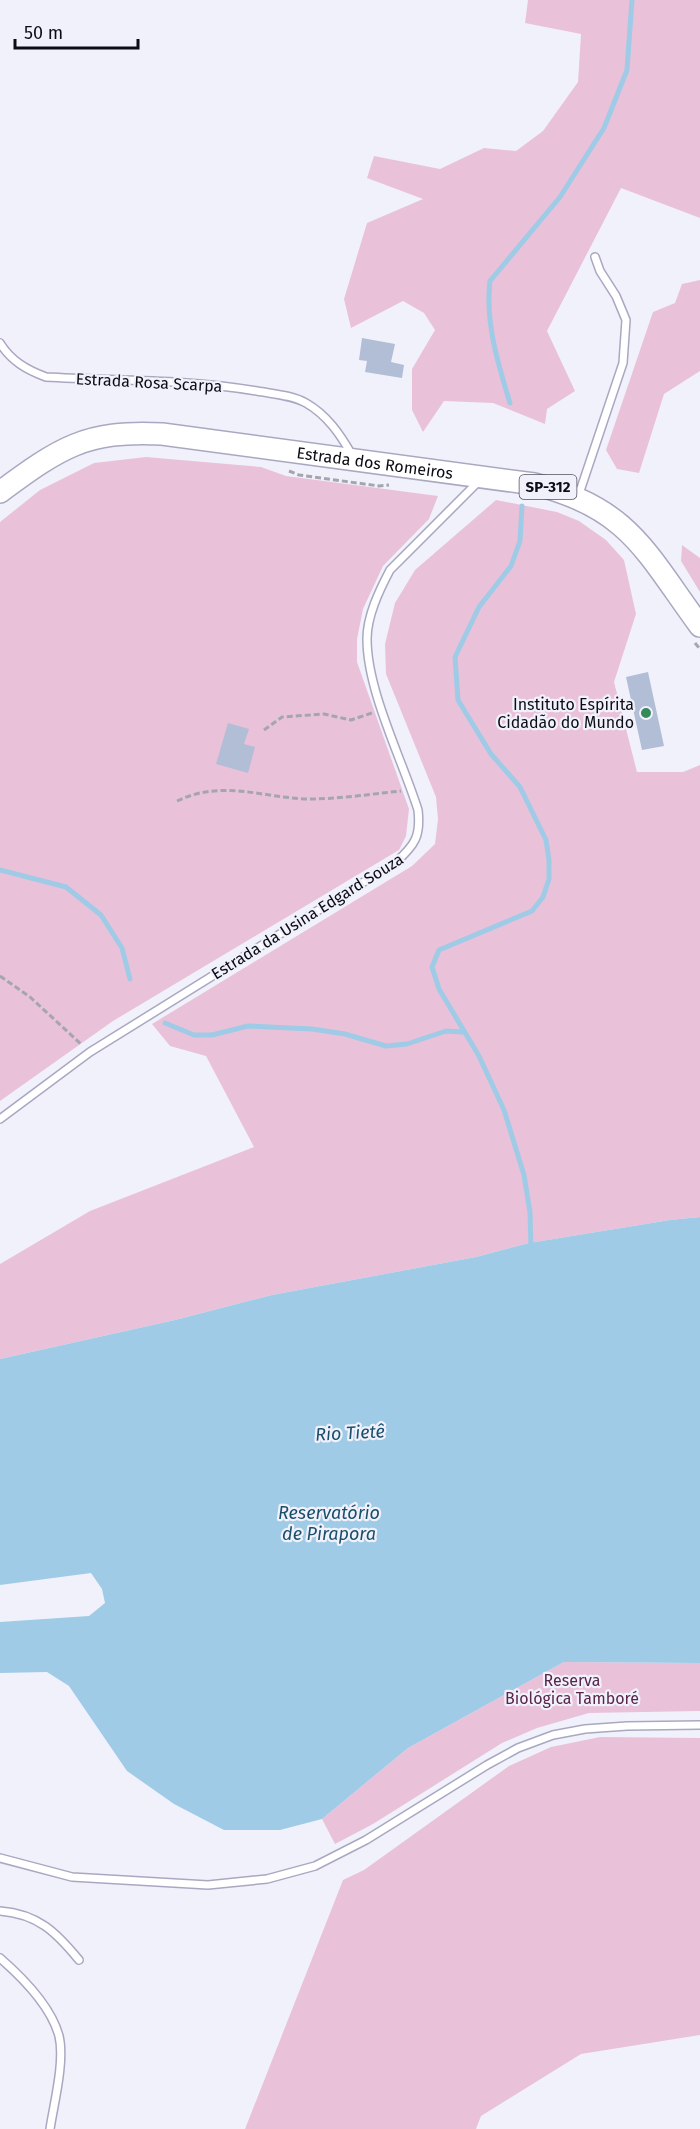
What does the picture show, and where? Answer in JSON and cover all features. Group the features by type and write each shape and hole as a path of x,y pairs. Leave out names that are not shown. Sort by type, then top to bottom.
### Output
{"main road":[{"name":"Estrada dos Romeiros","path":"1,491 48,457 76,443 135,432 534,484 578,497 609,514 624,526 648,552 695,631"}],"lane":[{"path":"578,497 623,363 626,320 616,296 600,271 596,256"},
{"name":"Estrada Rosa Scarpa","path":"0,343 15,361 29,371 46,377 173,381 231,387 305,402 329,422 341,436 354,459"},
{"name":"Estrada da Usina Edgard Souza","path":"0,1119 90,1052 396,862 409,851 416,840 420,825 418,810 372,676 367,638 372,614 390,570 483,477"},
{"path":"0,1858 72,1877 103,1880 208,1885 267,1879 315,1866 366,1840 487,1765 553,1735 627,1725 700,1725"},
{"path":"0,1911 16,1912 42,1922 62,1939 78,1960"},
{"path":"0,1959 27,1984 46,2009 59,2037 60,2070 50,2129"}],"path":[{"path":"282,468 299,475 379,486 398,483"},
{"path":"695,631 700,649"},
{"path":"264,730 282,717 324,714 351,720 383,710"},
{"path":"177,801 190,794 219,789 308,799 412,790"},
{"path":"0,976 30,998 90,1052"}],"green space":[{"path":"528,0 700,0 700,218 621,188 547,331 575,391 547,409 545,424 493,403 444,401 423,432 412,410 412,369 435,330 424,313 403,301 351,328 344,299 367,223 423,199 367,178 374,156 440,169 484,148 516,151 543,131 578,82 581,34 525,23"},
{"path":"700,280 700,371 664,394 639,473 617,469 606,450 653,312 675,303 682,284"},
{"path":"146,457 261,467 286,476 438,496 429,519 383,566 363,609 357,639 357,662 409,809 406,836 399,850 113,1021 0,1101 0,522 40,490 94,463"},
{"path":"496,500 557,512 579,521 606,540 624,560 636,614 614,682 637,772 683,772 700,765 700,1217 529,1243 476,1257 272,1295 175,1320 0,1359 0,1264 90,1211 254,1147 206,1056 170,1046 152,1024 412,866 435,844 438,819 436,797 386,674 385,644 395,603 415,570"},
{"path":"682,545 700,558 700,592 681,561"},
{"name":"Reserva Biológica Tamboré","path":"564,1662 700,1663 700,1711 589,1713 537,1728 502,1743 373,1824 335,1844 322,1819 408,1748"},
{"path":"600,1737 700,1738 700,2035 581,2054 481,2116 476,2129 245,2129 343,1880 364,1870 509,1766 551,1747"}],"water":[{"name":"Reservatório de Pirapora","path":"700,1217 700,1663 564,1662 408,1748 322,1819 280,1830 224,1830 174,1804 127,1771 69,1686 47,1672 0,1673 0,1622 89,1616 105,1603 102,1589 91,1573 0,1585 0,1359 175,1320 272,1295 476,1257 529,1243"}],"building":[{"path":"362,338 395,344 391,362 404,365 402,378 365,372 367,361 359,360"},
{"path":"648,672 664,746 642,750 626,677"},
{"path":"228,723 249,729 244,744 255,747 248,773 216,764"}],"waterway":[{"path":"510,403 491,327 490,281 560,197 604,128 627,70 632,0"},
{"path":"522,506 520,541 511,566 479,607 455,657 458,700 491,754 520,787 546,840 549,879 543,897 532,911 439,950 432,967 439,989 479,1056 504,1110 524,1175 530,1212 531,1250"},
{"path":"0,870 66,887 101,915 122,948 130,979"},
{"path":"165,1023 194,1035 212,1035 248,1026 312,1029 345,1034 386,1046 407,1044 446,1031 463,1032"}],"place":[{"name":"Instituto Espírita Cidadão do Mundo","path":"646,713"}],"water label":[{"name":"Rio Tietê","path":"350,1433"}]}
